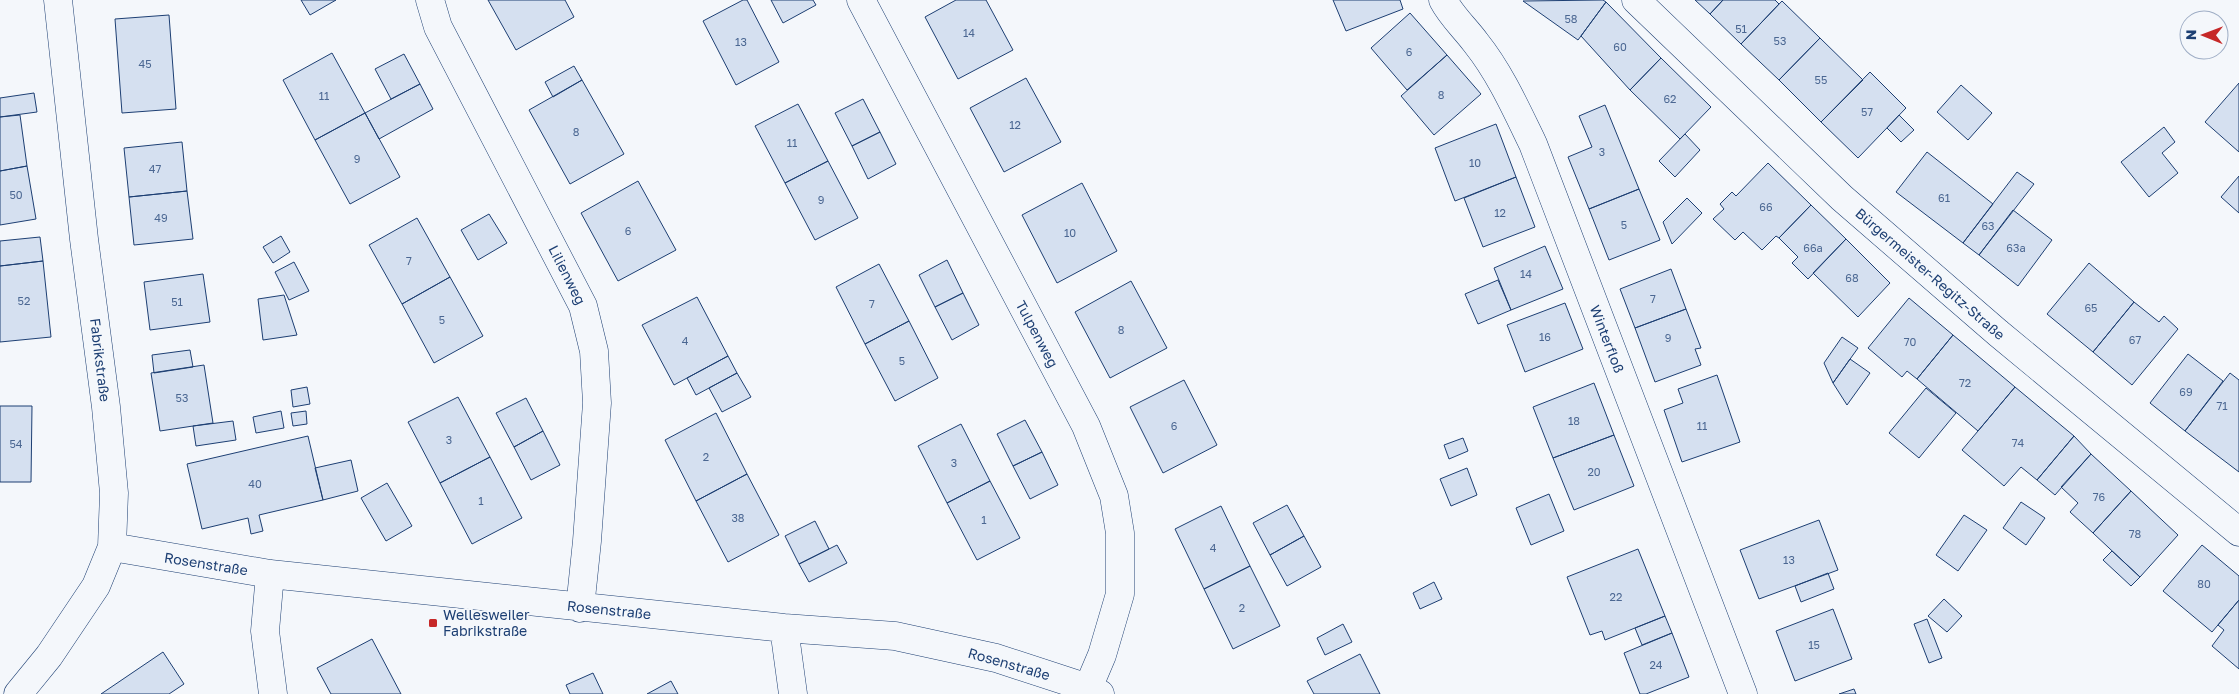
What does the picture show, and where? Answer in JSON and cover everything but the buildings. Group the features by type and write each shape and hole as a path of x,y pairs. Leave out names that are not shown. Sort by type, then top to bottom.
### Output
{"street":[{"name":"Fabrikstraße","path":"18,694 49,656 96,586 112,547 114,493 106,407 58,0"},
{"name":"Lilienweg","path":"430,0 438,26 583,306 594,351 596,403 587,541 580,608"},
{"name":"Tulpenweg","path":"861,0 1086,426 1114,496 1120,533 1120,594 1102,655 1094,691"},
{"name":"Winterfloß","path":"1444,0 1450,13 1476,43 1508,93 1533,144 1743,694"},
{"name":"Bürgermeister-Regitz-Straße","path":"1636,0 1842,198 1998,333 2239,532"},
{"name":"Rosenstraße","path":"112,547 270,574 580,608 784,628 895,636 996,658 1094,691"},
{"path":"270,574 266,631 272,694"},
{"path":"784,628 793,694"}],"place":[{"name":"Wellesweiler Fabrikstraße","path":"433,623"}]}
